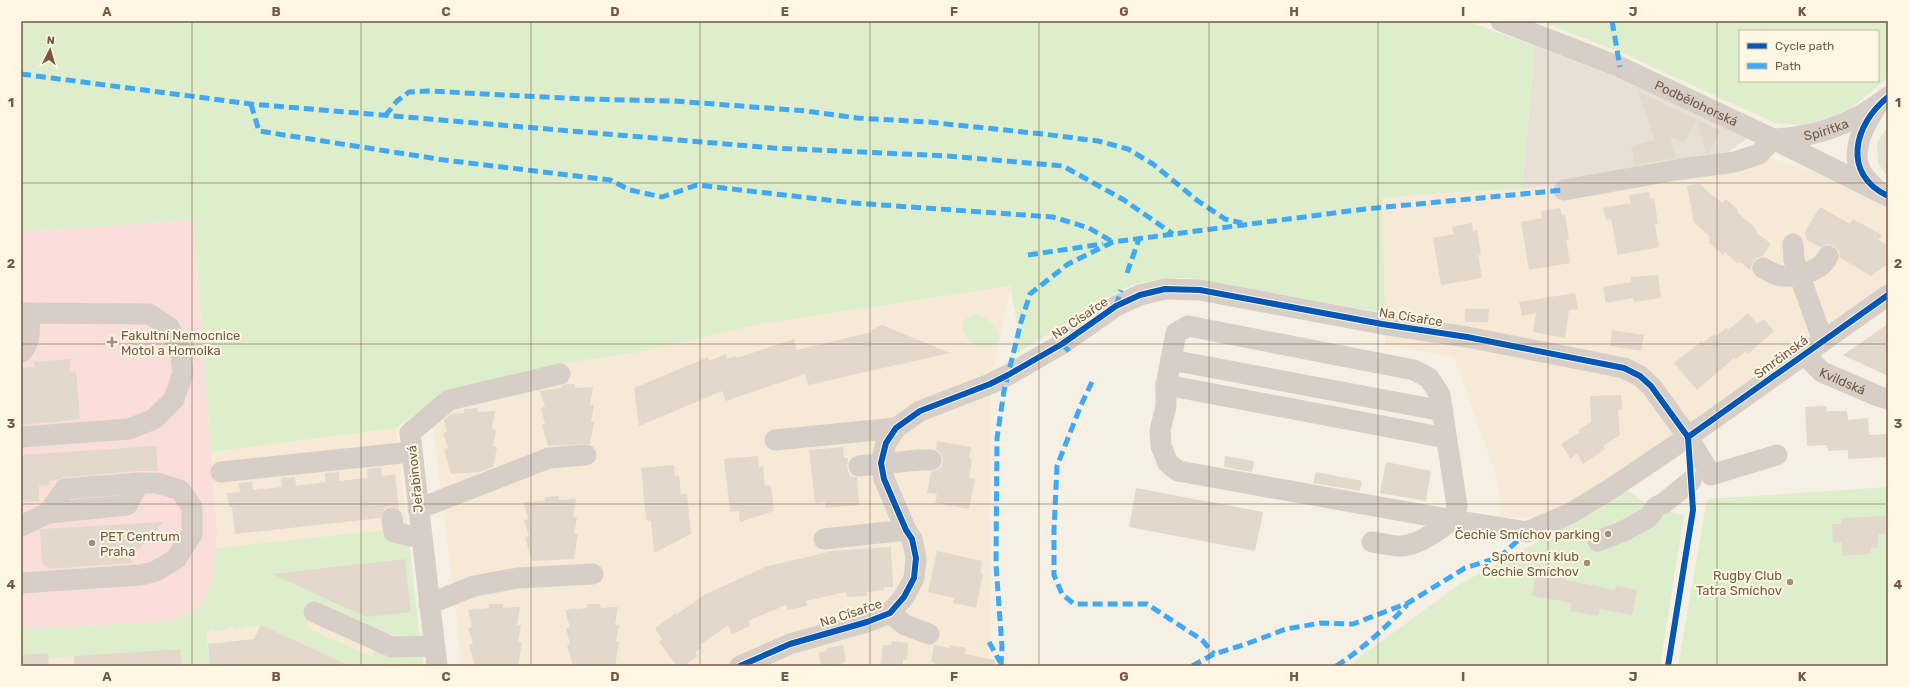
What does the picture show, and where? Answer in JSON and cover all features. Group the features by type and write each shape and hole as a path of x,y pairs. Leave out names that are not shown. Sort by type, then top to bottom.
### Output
{"street":[{"name":"Podbělohorská","path":"1501,21 1620,67 1838,170 1883,194"},
{"name":"Spiritka","path":"1773,139 1814,135 1844,125 1882,102"},
{"name":"Spiritka","path":"1882,102 1862,129 1858,166 1863,176 1883,194"},
{"path":"1564,190 1682,169 1735,162 1759,154 1773,139"},
{"path":"1838,170 1851,164 1858,157"},
{"path":"1793,244 1794,260 1823,341"},
{"path":"1762,268 1778,275 1799,274 1811,271 1826,260 1828,256"},
{"name":"Na Císařce","path":"740,666 790,644 867,622 890,613 904,597 914,578 916,558 912,539 906,530 884,479 881,463 886,443 896,428 920,411 990,384 1014,371 1062,344 1116,306 1140,295 1165,289 1200,290 1382,324 1468,337 1624,368 1640,376 1651,386 1688,437 1711,475 1777,455"},
{"name":"Smrčinská","path":"1453,520 1527,532 1569,514 1688,437 1888,295"},
{"path":"21,352 26,348 29,339 25,313 149,314 169,328 180,349 183,373 174,399 154,419 129,429 21,437"},
{"path":"1372,542 1398,546 1408,545 1420,540 1453,520 1457,506 1443,411 1440,395 1429,378 1414,370 1188,326 1176,333 1166,385 1166,406 1160,430 1161,446 1168,463 1178,471 1453,520"},
{"name":"Kvildská","path":"1804,354 1822,372 1888,399"},
{"path":"1171,360 1443,411"},
{"name":"Jeřabinová","path":"437,666 410,433 449,400 560,374"},
{"path":"1166,385 1446,438"},
{"path":"775,440 896,428"},
{"path":"221,472 411,452"},
{"path":"418,509 549,458 586,455"},
{"path":"859,466 931,460"},
{"path":"1598,541 1624,531 1649,517 1656,507 1664,503 1691,481"},
{"path":"21,526 48,513 65,489 157,483 180,490 192,507 192,534 176,559 154,572 140,575 21,583"},
{"path":"392,518 394,532 405,535 421,535"},
{"path":"824,539 906,530"},
{"path":"429,604 474,586 518,578 593,574"},
{"path":"314,612 392,647 434,646"},
{"path":"890,613 905,624 929,634"}],"shaded area":[{"path":"1535,46 1637,85 1749,137 1718,160 1522,189"},
{"path":"1888,126 1888,177 1878,163 1877,142"},
{"path":"1774,159 1840,180 1888,204 1888,286 1675,435 1566,507 1538,518 1500,517 1499,484 1454,357 1385,345 1382,198 1522,189 1718,160"},
{"name":"Fakultní Nemocnice Motol a Homolka","path":"193,220 217,532 213,578 205,599 196,610 168,622 21,629 21,232"},
{"path":"1011,286 990,384 991,450 989,514 991,610 988,666 461,666 455,602 430,404 445,393 564,363 641,352 760,324"},
{"path":"396,428 422,655 428,666 21,666 21,629 168,622 217,532 211,452"}],"green space":[{"path":"21,21 1467,21 1535,46 1522,189 1382,198 1385,313 1189,278 1163,279 1138,283 1122,289 1011,357 1018,328 1010,286 760,324 641,352 564,363 445,393 396,428 211,452 193,220 21,232"},
{"path":"1540,21 1888,21 1888,78 1851,108 1836,115 1804,125 1775,123 1620,52"},
{"path":"977,314 989,320 996,328 999,338 991,346 983,347 975,345 968,339 964,332 963,324 967,318"},
{"name":"Rugby Club Tatra Smíchov","path":"1888,487 1888,666 1678,666 1707,499"},
{"name":"Sportovní klub Čechie Smíchov","path":"1626,489 1650,507 1684,515 1660,666 1348,666 1458,585 1539,541"},
{"path":"387,530 409,545 420,639 380,632 316,604 306,627 372,657 377,646 422,655 423,666 350,666 261,625 249,627 249,625 246,625 246,627 234,629 234,626 230,627 230,629 215,631 214,629 211,629 211,631 206,632 210,664 199,664 199,666 182,666 180,649 48,658 48,653 21,655 21,629 168,622 196,610 205,599 213,578 216,548","holes":["404,559 366,617 273,574"]}],"building":[{"path":"1638,91 1697,120 1684,143 1670,136 1676,158 1635,165 1631,146 1655,140"},
{"path":"1697,120 1720,131 1709,153 1706,154"},
{"path":"1699,184 1722,203 1726,199 1738,210 1737,212 1757,230 1756,232 1771,244 1762,256 1756,258 1750,270 1740,262 1738,264 1725,252 1723,255 1708,242 1711,238 1694,222 1687,186"},
{"path":"1649,192 1650,199 1654,198 1658,224 1655,224 1659,247 1618,255 1611,219 1606,220 1603,208 1631,203 1629,195"},
{"path":"1820,207 1850,224 1853,219 1882,235 1878,240 1888,245 1888,264 1871,276 1840,258 1839,251 1834,246 1828,244 1820,247 1807,240 1805,232"},
{"path":"1560,208 1562,215 1565,215 1569,239 1566,240 1570,263 1529,270 1521,222 1542,218 1541,211"},
{"path":"1472,223 1473,231 1477,230 1481,255 1478,255 1482,278 1441,285 1433,238 1454,234 1452,227"},
{"path":"1658,275 1661,298 1634,302 1633,298 1606,303 1603,287 1631,282 1631,277"},
{"path":"1575,293 1578,309 1569,310 1565,338 1533,332 1536,313 1522,316 1519,302"},
{"path":"1465,309 1489,309 1488,322 1465,322"},
{"path":"1748,313 1757,324 1764,319 1774,331 1748,354 1746,351 1735,360 1734,358 1697,390 1674,363 1702,341 1703,343 1714,334 1716,336 1726,328 1728,330"},
{"path":"1888,324 1888,376 1843,355"},
{"path":"882,325 950,353 808,385 805,374 726,401 722,391 639,426 634,388 708,357 709,361 726,354 727,359 736,356 737,358 794,339 797,350 872,332 871,330"},
{"path":"1612,330 1644,335 1641,351 1610,346"},
{"path":"70,359 70,372 76,371 80,419 21,425 21,368 35,367 34,362"},
{"path":"566,384 575,384 575,388 593,387 590,405 594,405 591,421 594,422 590,444 548,446 542,425 545,424 541,408 545,407 540,391 562,388 561,386"},
{"path":"1621,395 1622,409 1618,410 1620,435 1603,446 1605,449 1583,464 1577,454 1570,458 1561,444 1580,432 1578,430 1591,422 1590,396"},
{"path":"1826,406 1827,411 1847,411 1848,420 1868,418 1869,435 1888,434 1888,457 1848,459 1848,450 1828,451 1827,445 1807,446 1805,407"},
{"path":"477,408 478,412 495,411 492,429 496,430 493,446 497,447 493,467 479,472 451,474 444,449 448,448 443,433 447,432 444,420 451,414 464,413 464,409"},
{"path":"937,441 971,447 969,458 972,459 969,478 975,479 969,509 935,503 937,494 927,493 931,472 942,466 943,460 941,454 936,449"},
{"path":"156,446 158,471 138,471 64,477 49,481 50,485 39,486 39,501 21,502 21,455"},
{"path":"843,447 844,458 848,458 847,467 850,477 857,477 859,505 825,508 825,502 815,503 809,450"},
{"path":"758,456 759,467 763,467 765,486 771,485 774,511 740,522 739,511 730,512 724,459"},
{"path":"1225,456 1254,461 1252,472 1224,467"},
{"path":"1386,462 1431,471 1426,501 1380,493"},
{"path":"674,465 675,476 679,475 681,494 687,494 691,534 654,553 651,521 646,520 641,468"},
{"path":"381,468 382,476 395,474 399,509 391,506 385,508 380,518 235,534 232,507 229,507 227,493 240,492 239,483 252,482 253,490 282,487 281,478 295,477 296,486 326,482 325,473 339,472 339,481 368,478 367,469"},
{"path":"1316,472 1362,481 1360,491 1313,483"},
{"path":"1136,488 1263,512 1255,551 1129,527"},
{"path":"559,496 559,500 576,499 573,517 577,518 574,534 578,534 574,559 532,561 525,537 529,536 524,520 528,519 524,502 545,501 545,497"},
{"path":"1888,516 1888,534 1878,534 1878,548 1871,548 1871,554 1842,556 1842,542 1833,543 1832,524 1841,524 1841,518"},
{"name":"PET Centrum Praha","path":"163,522 132,557 132,563 49,569 42,563 41,529"},
{"path":"891,547 893,587 884,587 884,590 867,592 867,596 847,597 846,592 806,601 807,606 787,610 786,605 748,621 750,626 732,634 728,625 700,645 702,648 695,652 698,656 684,666 677,666 659,642 662,639 655,628 676,613 676,615 704,595 765,567 832,551"},
{"path":"937,551 982,561 980,573 983,574 976,608 953,603 954,598 928,592"},
{"path":"405,559 411,612 366,617 272,574"},
{"path":"1537,571 1566,576 1565,580 1615,590 1616,586 1637,590 1632,615 1600,609 1598,616 1570,611 1572,603 1532,596"},
{"path":"489,604 503,604 503,608 520,607 517,625 521,625 518,641 522,642 518,666 475,666 469,645 473,644 468,628 472,627 468,610 489,608"},
{"path":"587,604 600,604 601,608 618,607 615,625 619,625 616,641 619,642 615,666 573,666 567,645 570,644 566,628 570,627 565,610 587,608"},
{"path":"261,625 350,666 210,666 208,644 254,639"},
{"path":"892,641 908,643 907,660 903,659 903,666 881,666 883,645 891,645"},
{"path":"843,645 846,662 842,662 843,666 821,666 819,653 827,651 827,648"},
{"path":"934,645 949,648 950,645 966,648 965,654 995,660 994,666 934,666 935,663 931,662"},
{"path":"180,649 182,666 74,666 74,656"},
{"path":"48,653 49,666 21,666 21,655"}],"marked path":[{"path":"1612,21 1620,67"},
{"path":"21,74 251,104 773,148 948,156 1063,166 1124,200 1173,234"},
{"path":"385,116 397,101 409,92 428,91 584,99 674,101 806,111 857,118 928,122 1043,134 1098,141 1128,149 1153,164 1198,201 1225,219 1242,223"},
{"path":"251,104 259,131 444,160 610,180 630,190 662,197 697,185 854,203 1053,217 1089,228 1113,242"},
{"path":"1001,666 1002,647 996,565 997,438 1004,391 1021,322 1030,294 1068,264 1113,242 1365,209 1564,190"},
{"path":"1127,273 1139,239"},
{"path":"1028,255 1103,244"},
{"path":"1116,306 1121,290"},
{"path":"1062,344 1072,354"},
{"path":"1092,382 1081,405 1057,466 1054,530 1054,575 1062,594 1074,604 1147,604 1202,640 1214,654"},
{"path":"1192,666 1214,654 1286,629 1321,623 1353,624 1408,603 1465,568 1500,557 1527,532"},
{"path":"1336,666 1373,638 1407,605"},
{"path":"989,642 1000,662"}],"cycle path":[{"path":"1888,97 1876,108 1867,121 1861,134 1858,148 1858,162 1863,175 1873,187 1888,196"},
{"path":"740,666 790,644 867,622 890,613 904,597 914,578 916,558 912,539 906,530 884,479 881,463 886,443 896,428 920,411 990,384 1008,375 1062,344 1116,306 1140,295 1165,289 1200,290 1382,324 1467,337 1624,368 1640,376 1651,386 1688,437"},
{"path":"1688,437 1888,295"},
{"path":"1668,666 1693,510 1688,437"}],"place":[{"name":"Fakultní Nemocnice Motol a Homolka","path":"112,342"},
{"name":"Čechie Smíchov parking","path":"1608,534"},
{"name":"PET Centrum Praha","path":"92,543"},
{"name":"Sportovní klub Čechie Smíchov","path":"1587,563"},
{"name":"Rugby Club Tatra Smíchov","path":"1790,582"}]}
